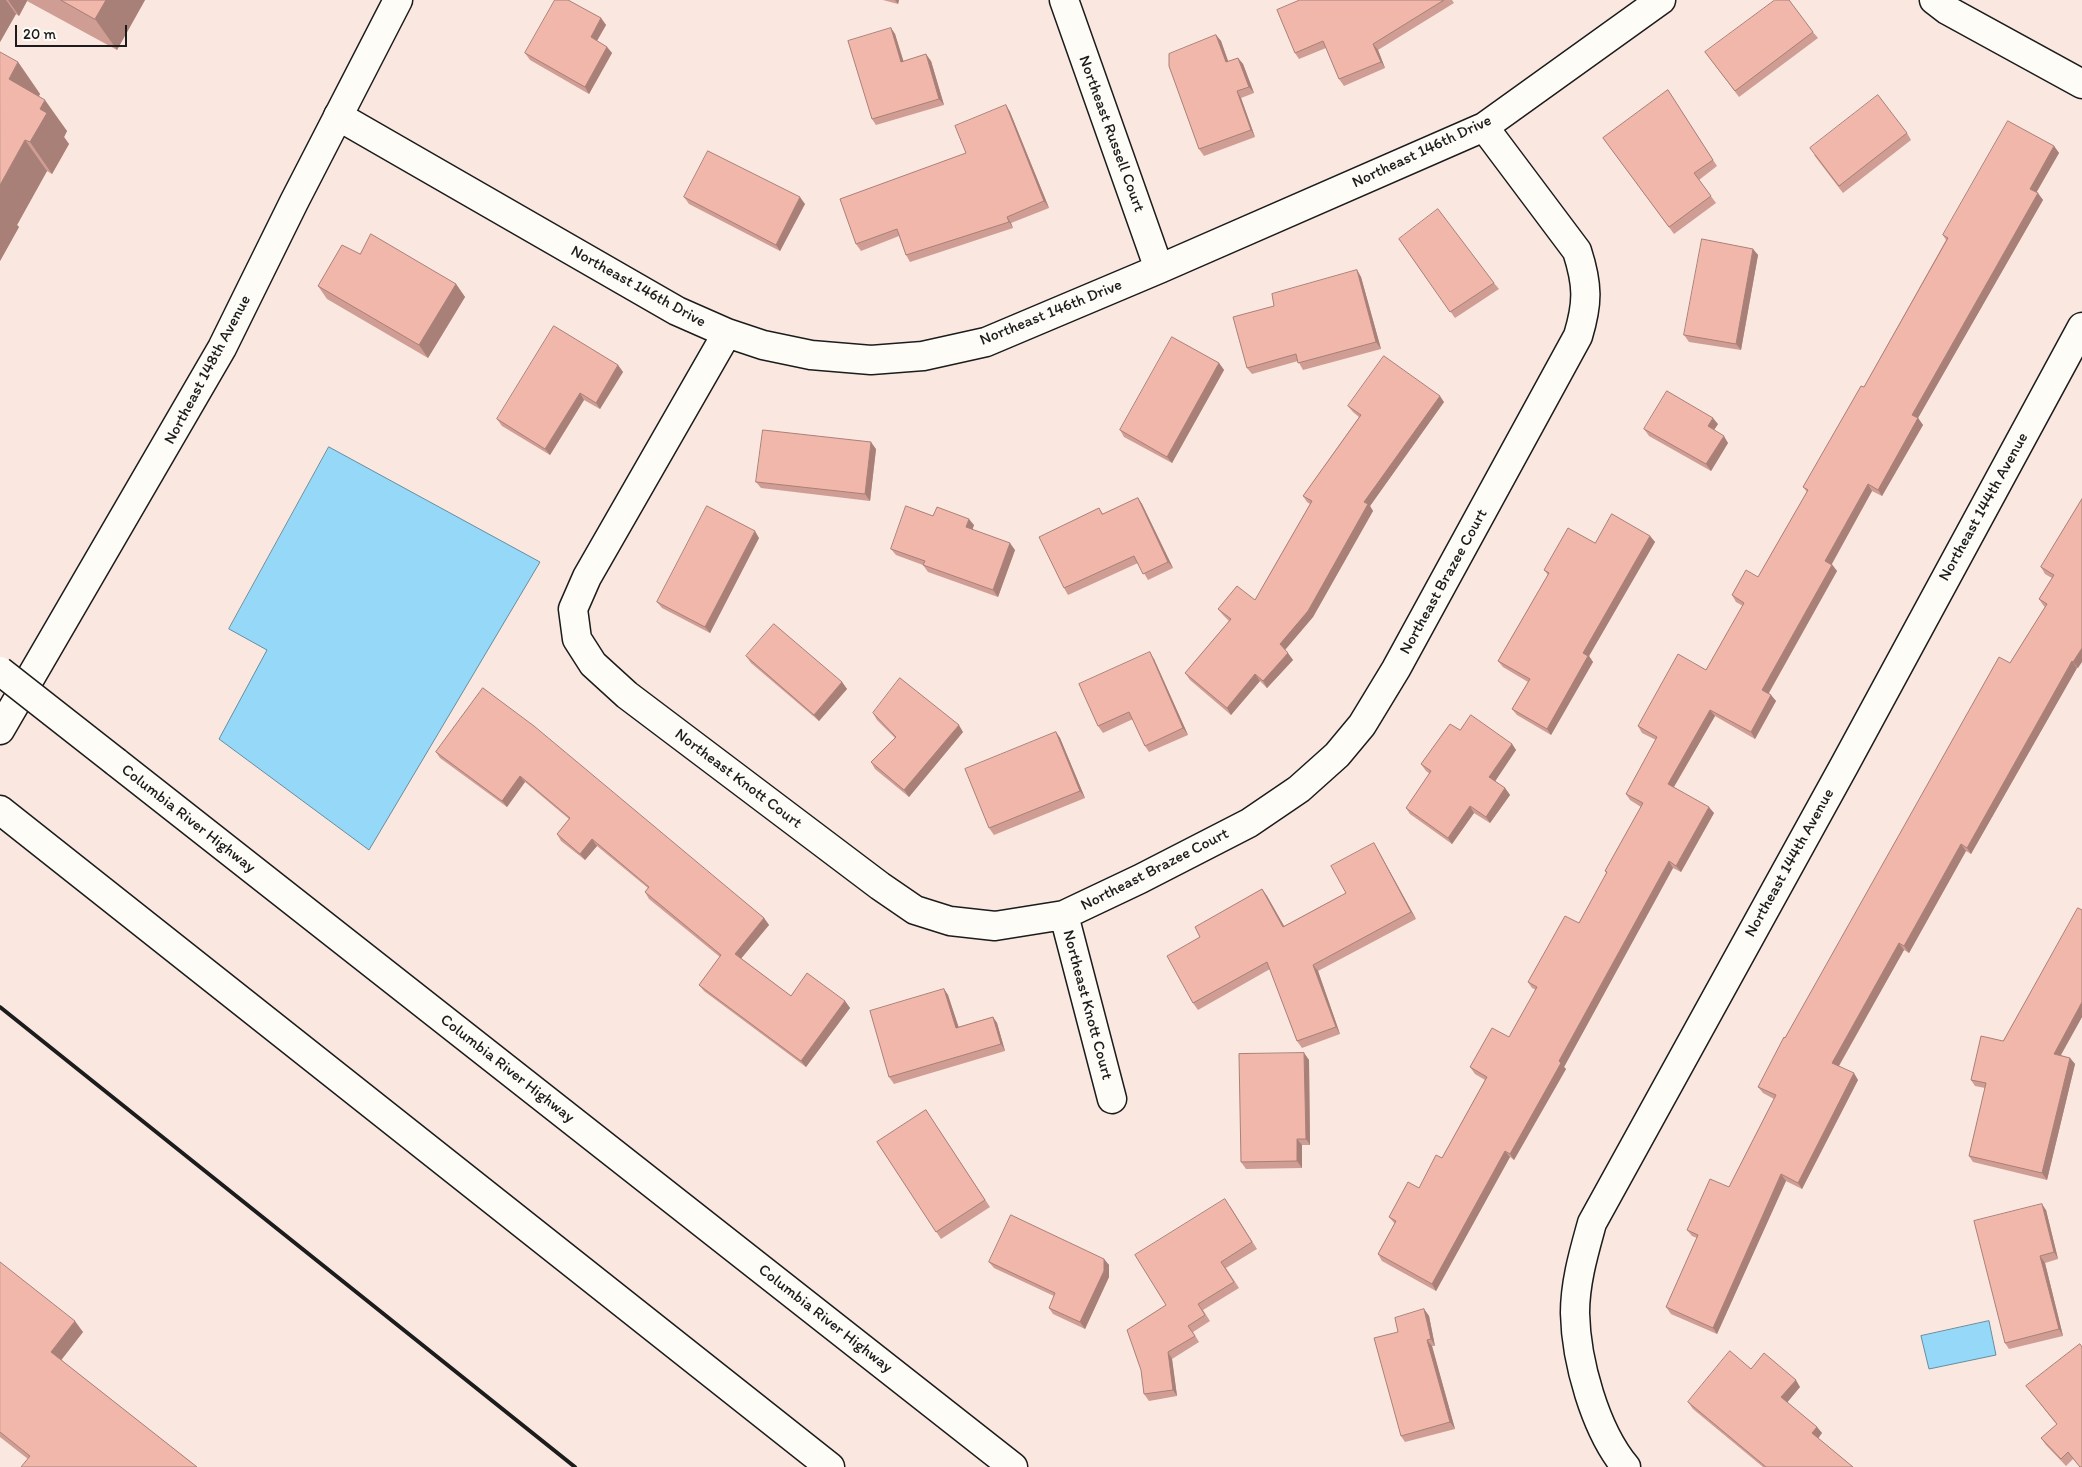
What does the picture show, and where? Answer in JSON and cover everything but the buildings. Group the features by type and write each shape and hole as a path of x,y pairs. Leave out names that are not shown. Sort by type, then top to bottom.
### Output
{"main road":[{"name":"Northeast 148th Avenue","path":"0,730 222,348 398,0"},
{"name":"Northeast Russell Court","path":"1064,0 1159,269"},
{"name":"Northeast 146th Drive","path":"338,116 677,311 727,333 763,345 811,355 871,360 923,356 986,342 1159,269 1484,127 1662,0"},
{"path":"1934,0 1947,10 2082,84"},
{"name":"Northeast Brazee Court","path":"1064,915 1140,879 1249,823 1300,789 1337,755 1362,725 1396,669 1578,336 1586,310 1585,276 1577,251 1484,127"},
{"name":"Northeast 144th Avenue","path":"1626,1467 1597,1417 1579,1357 1575,1312 1580,1267 1592,1223 2082,327"},
{"name":"Northeast Knott Court","path":"727,333 587,577 572,609 577,638 593,664 627,695 880,886 915,910 950,921 995,926 1064,915 1112,1099"},
{"name":"Columbia River Highway","path":"0,671 1014,1467"},
{"path":"0,810 830,1467"}],"water":[{"path":"329,447 540,562 369,850 219,739 267,650 229,629"},
{"path":"1989,1321 1996,1355 1929,1369 1921,1336"}],"railway":[{"path":"0,1007 575,1467"}]}
